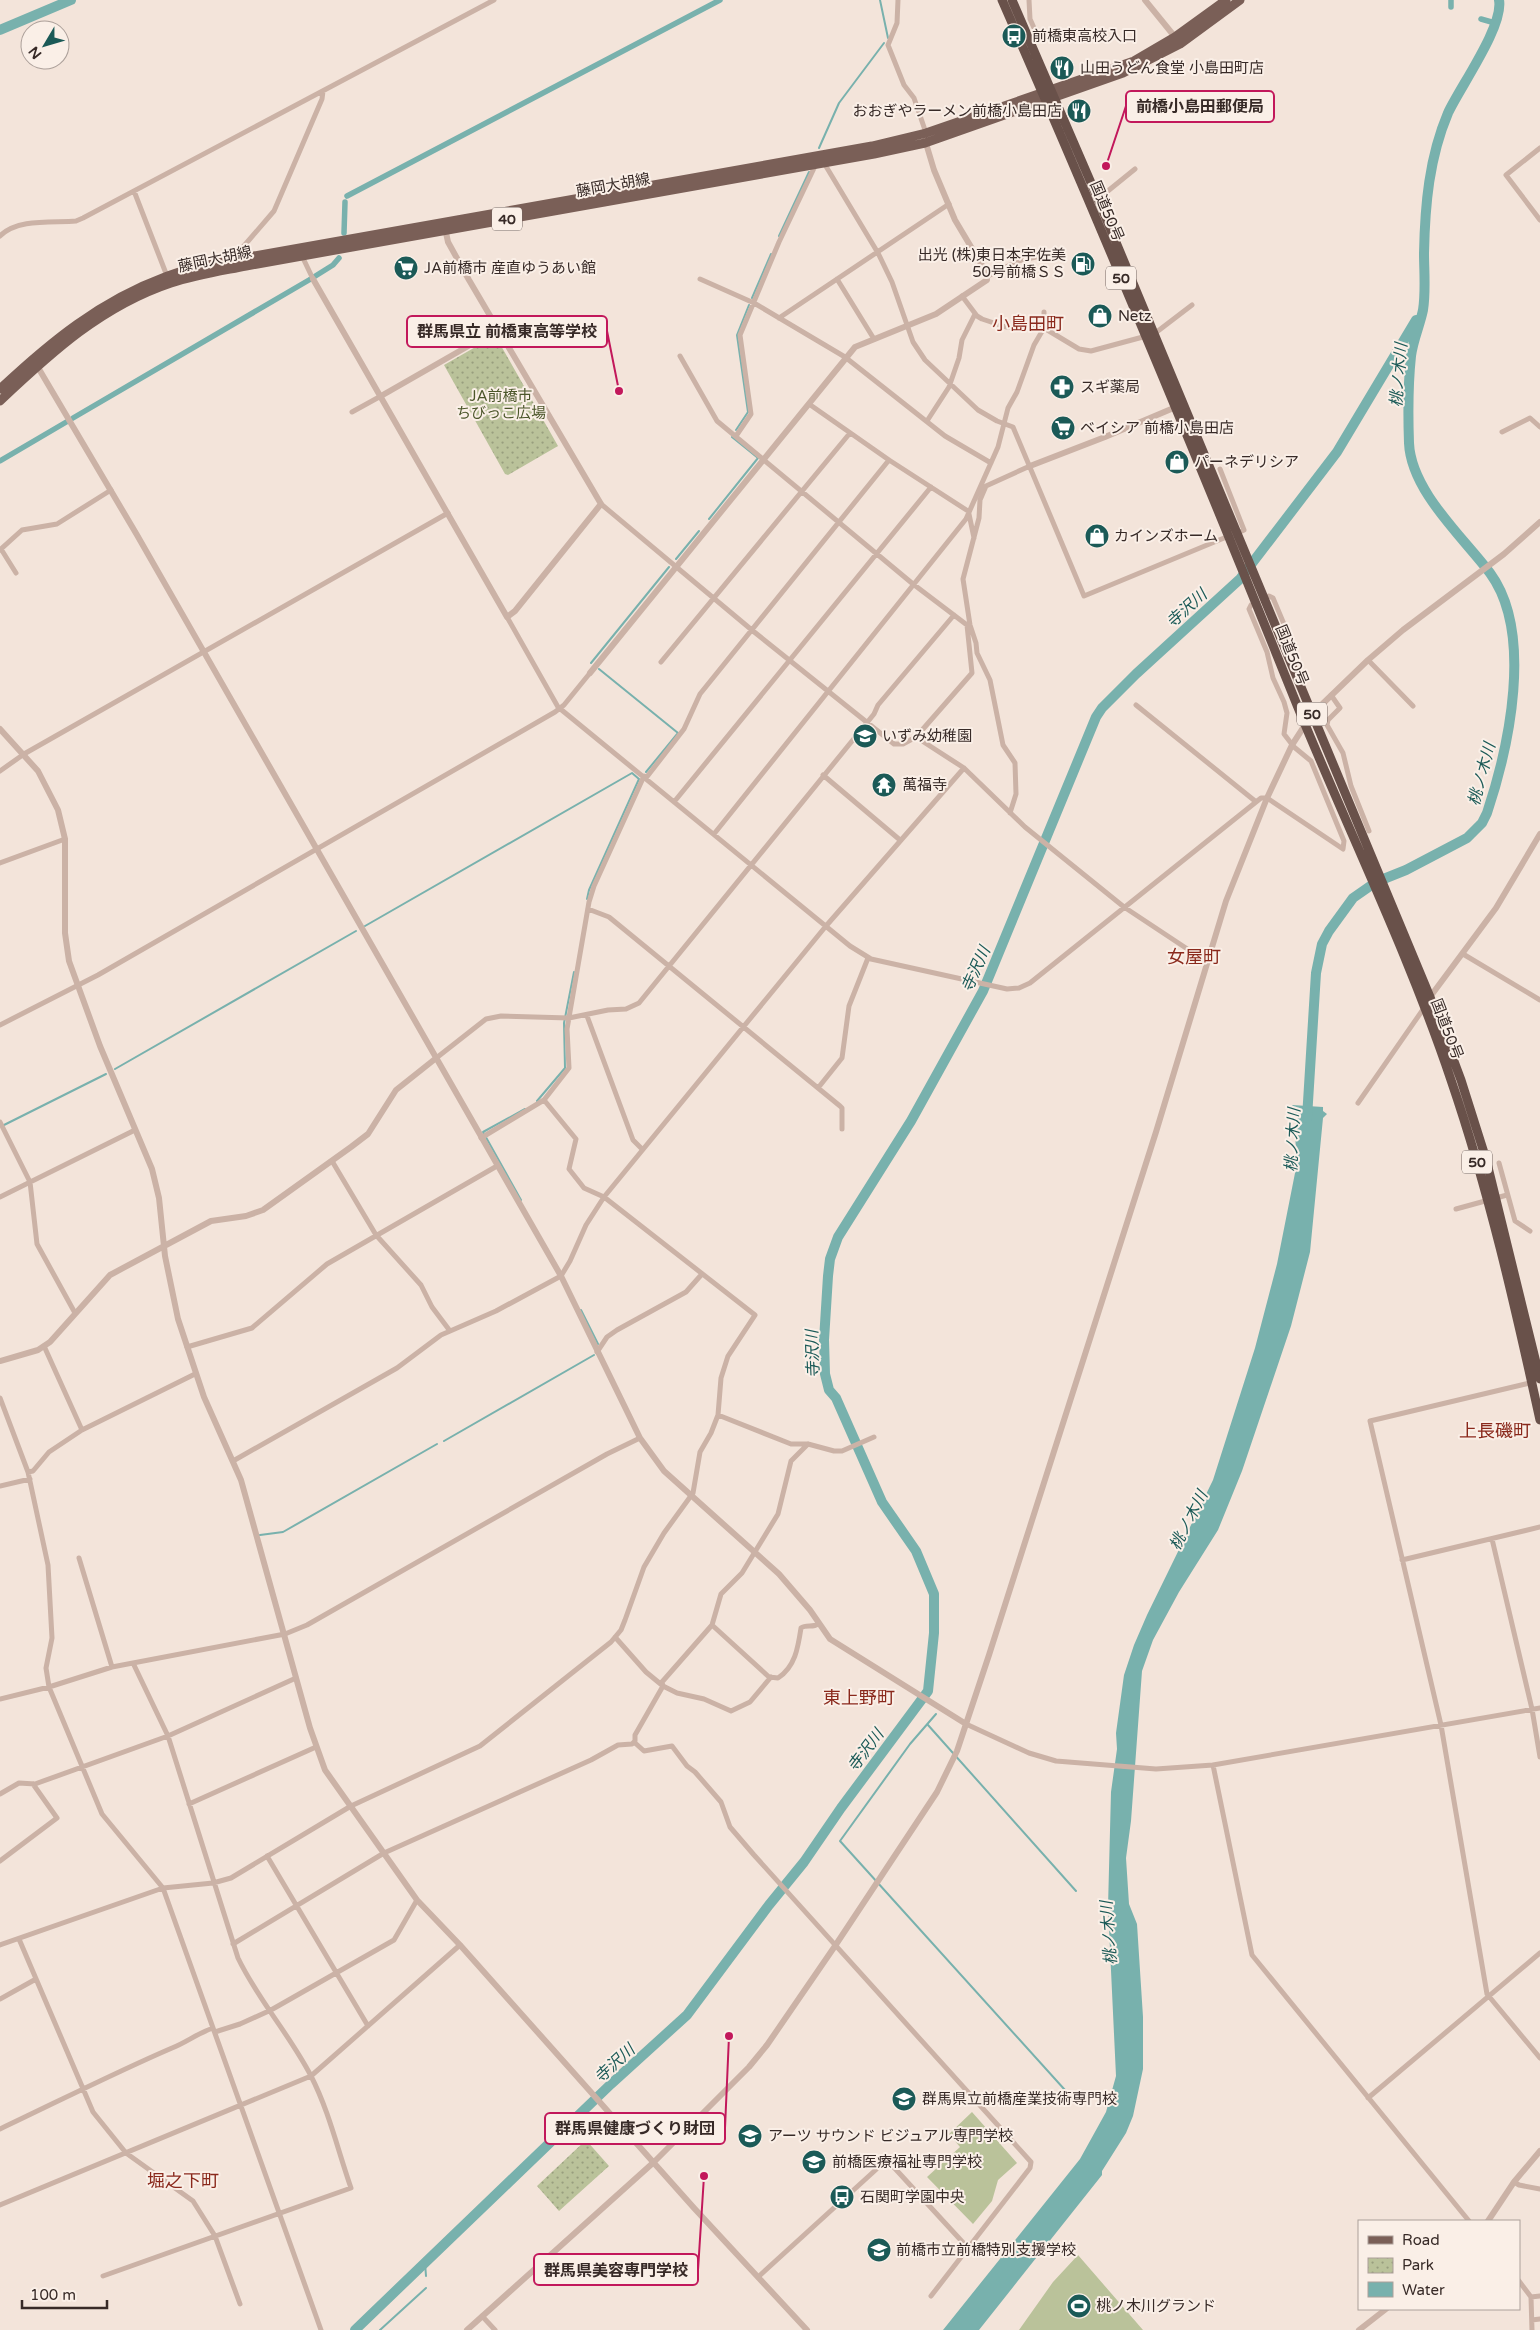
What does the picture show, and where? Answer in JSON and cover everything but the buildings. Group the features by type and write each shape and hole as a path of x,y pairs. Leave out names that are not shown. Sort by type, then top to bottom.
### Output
{"highway":[{"name":"国道50号","path":"1002,0 1150,336 1241,553 1305,724 1365,854"},
{"name":"国道50号","path":"1012,0 1098,199 1176,406 1241,553"},
{"name":"国道50号","path":"1251,579 1312,714 1389,912 1493,1199"},
{"name":"国道50号","path":"1389,912 1430,997 1464,1088 1537,1380 1540,1420"}],"main road":[{"name":"藤岡大胡線","path":"0,401 56,338 120,296 167,276 243,258 820,163 925,138 1044,98 1134,61 1175,37 1226,0"},
{"name":"藤岡大胡線","path":"1054,94 1123,73 1160,56 1180,44 1240,0"},
{"name":"藤岡大胡線","path":"0,389 96,319 147,292 194,276 302,256 444,226 872,146 925,138"}],"street":[{"path":"0,236 5,231 24,225 79,220 494,0"},
{"path":"0,1025 77,986 316,851 560,709 854,347 908,327 936,314 987,280 986,272 955,220 925,138 914,98 904,85 888,45 897,23 898,0"},
{"path":"1029,0 1030,19 1039,39"},
{"path":"1145,0 1175,37"},
{"path":"243,258 242,247 274,211 318,108 323,91"},
{"path":"1540,148 1506,175 1540,220"},
{"path":"820,163 878,253 892,282 913,342 925,360 978,410 1013,428 1084,596 1224,538"},
{"path":"736,436 751,414 740,335 820,163"},
{"path":"1098,199 1134,169"},
{"path":"134,191 167,276"},
{"path":"779,318 949,204"},
{"path":"444,226 448,242 601,504 753,631 894,744 903,744 916,737 972,673 963,580 979,518 980,500 986,486 1030,466 1105,438 1176,406"},
{"path":"986,277 1018,261 1044,255"},
{"path":"302,256 312,277 560,709 850,946 868,958 999,988 1019,988 1030,983 1261,798 1267,798 1342,849 1344,841 1311,761 1292,745 1283,731 1287,713 1273,678 1250,608 1251,605"},
{"path":"700,279 754,303 845,357 945,436 991,463"},
{"path":"837,280 874,339"},
{"path":"962,296 975,314 982,319 1006,327 1044,328 1079,349 1091,351 1150,336 1192,305"},
{"path":"714,834 966,519 998,447 1008,408 1017,392 1034,345 1044,328 1044,312"},
{"path":"927,421 942,399 949,384 959,358 962,340 975,314"},
{"path":"352,412 498,329"},
{"path":"680,356 717,421 913,584 968,625 976,643 977,653 990,680 1003,745 1016,763 1016,794 1010,813"},
{"path":"35,362 111,490 561,1276 640,1438 658,1463 691,1496 754,1552 795,1592 818,1624 838,1645 966,1724 1042,1758 1096,1765 1156,1769 1213,1765 1540,1708"},
{"path":"809,404 968,512 974,539"},
{"path":"1502,432 1530,418 1540,428"},
{"path":"661,662 850,433"},
{"path":"481,1138 544,1100 569,1068 567,1029 588,909 594,886 645,777 684,729 700,694 753,631 889,460"},
{"path":"1220,469 1244,530 1242,531"},
{"path":"674,802 931,487"},
{"path":"16,573 0,549 22,530 56,524 111,490"},
{"path":"507,618 515,611 601,504"},
{"path":"0,771 24,754 204,654 448,513"},
{"path":"467,2330 654,2162 749,2067 767,2045 835,1946 937,1792 953,1762 966,1724 1156,1132 1226,901 1267,798 1292,745 1312,714 1368,660 1504,554 1540,522"},
{"path":"1270,596 1273,598 1297,655"},
{"path":"0,1361 44,1346 107,1277 211,1221 246,1216 263,1210 368,1134 396,1090 486,1019 501,1016 569,1018 587,1016 608,1010 626,1009 639,1003 867,723 878,705 954,615"},
{"path":"1368,660 1412,706"},
{"path":"1331,696 1340,708 1328,720 1327,725 1343,753 1351,786 1369,831"},
{"path":"1136,705 1255,801"},
{"path":"0,729 24,754 42,777 58,810 65,839 64,934 69,961 105,1060 152,1169 157,1187 170,1281 187,1347 195,1374 241,1480 296,1678 316,1747 325,1770 417,1900 460,1945 807,2330"},
{"path":"916,737 964,768 1010,813 1124,907 1207,962"},
{"path":"233,1461 397,1368 435,1339 496,1311 561,1276 586,1225 604,1197 642,1149 826,926 964,768"},
{"path":"823,775 900,840"},
{"path":"1358,1103 1430,997 1496,908 1540,834"},
{"path":"0,863 65,839"},
{"path":"588,909 609,917 842,1108 842,1129"},
{"path":"1463,954 1540,1000"},
{"path":"818,1088 842,1058 849,1006 868,958"},
{"path":"587,1016 632,1138 642,1149"},
{"path":"0,1945 163,1888 213,1883 231,1878 350,1806 480,1746 616,1637 625,1620 644,1567 664,1533 691,1496 700,1452 711,1433 718,1415 721,1378 728,1356 755,1315 604,1197 584,1188 570,1169 576,1139 544,1100"},
{"path":"0,1122 30,1182 36,1240 75,1313"},
{"path":"0,1197 135,1130"},
{"path":"332,1161 376,1235 421,1285 432,1307 450,1331"},
{"path":"1499,1163 1515,1221 1530,1231"},
{"path":"187,1347 252,1328 308,1281 314,1273 376,1235 497,1166"},
{"path":"1456,1209 1507,1195"},
{"path":"598,1352 607,1337 686,1292 702,1274"},
{"path":"44,1346 82,1430"},
{"path":"28,1472 33,1471 50,1452 82,1430 195,1374"},
{"path":"1537,1380 1370,1421 1441,1725 1488,1996 1540,2058"},
{"path":"0,1398 28,1472 48,1565 52,1638 46,1668 49,1687 102,1814 163,1888 321,2330"},
{"path":"718,1415 791,1444 808,1444 834,1451 842,1450 874,1437"},
{"path":"0,1699 49,1687 112,1667 285,1634 306,1625 607,1454 640,1438"},
{"path":"634,1742 635,1735 663,1686 662,1682 712,1625 721,1594 737,1580 778,1514 791,1460 808,1444"},
{"path":"0,1486 30,1479"},
{"path":"1402,1560 1540,1527"},
{"path":"1492,1539 1532,1709 1540,1757"},
{"path":"80,1558 112,1667"},
{"path":"712,1625 771,1678 778,1678 787,1672 793,1663 801,1628 818,1624"},
{"path":"616,1637 646,1672 663,1686 676,1693 704,1699 731,1711 750,1702 771,1678"},
{"path":"103,2276 351,2188 311,2076 271,2010 247,1977 233,1944 168,1736 133,1663"},
{"path":"0,1794 19,1783 33,1784 82,1769 168,1736 296,1678"},
{"path":"233,1944 384,1853 591,1760 618,1745 634,1742"},
{"path":"634,1742 644,1751 672,1746 687,1766 695,1772 721,1802 730,1827 1031,2162 1030,2168 931,2296"},
{"path":"188,1804 316,1747"},
{"path":"1213,1765 1252,1956 1468,2220"},
{"path":"0,1861 57,1818 33,1784"},
{"path":"267,1856 368,2026"},
{"path":"0,2129 84,2090 138,2062 174,2047 198,2033 240,2024 271,2010 394,1940 417,1900"},
{"path":"19,1939 93,2112 126,2153 193,2201 215,2236 240,2304"},
{"path":"0,2205 311,2076 460,1945"},
{"path":"1368,2098 1540,1953"},
{"path":"0,1999 36,1979"},
{"path":"1489,2220 1514,2182 1540,2151"},
{"path":"758,2277 881,2165 889,2162 968,2248"},
{"path":"1514,2182 1519,2185 1540,2189"},
{"path":"1520,2282 1532,2297 1532,2330"},
{"path":"1532,2297 1540,2296"},
{"path":"1359,2330 1385,2310"},
{"path":"482,2316 495,2330"},
{"path":"1532,2320 1540,2319"}],"green space":[{"name":"JA前橋市 ちびっこ広場","path":"496,337 558,446 508,475 505,474 444,365"},
{"path":"972,2112 1017,2163 998,2180 992,2201 973,2224 927,2177 960,2147 949,2134"},
{"path":"586,2140 609,2166 559,2211 537,2186"},
{"name":"桃ノ木川グランド","path":"1078,2255 1143,2330 1019,2330 1053,2282"}],"water":[{"path":"1292,1105 1323,1107 1323,1111 1327,1114 1323,1118 1310,1252 1291,1326 1242,1471 1218,1530 1179,1592 1153,1640 1142,1671 1131,1821 1126,1858 1129,1904 1137,1924 1143,2017 1143,2069 1133,2116 1126,2133 1102,2171 1102,2175 979,2330 943,2330 1080,2159 1106,2112 1116,2076 1108,1907 1111,1792 1117,1749 1116,1733 1124,1675 1147,1615 1213,1480 1255,1348 1277,1264 1296,1168 1295,1110"}],"waterway":[{"path":"0,30 71,0"},
{"path":"347,196 720,0"},
{"path":"880,0 888,38"},
{"path":"1451,0 1451,7"},
{"name":"桃ノ木川","path":"1307,1118 1316,973 1322,944 1353,898 1376,882 1406,870 1467,838 1482,823 1495,786 1509,724 1514,658 1511,627 1503,598 1490,573 1428,496 1412,461 1408,422 1411,356 1424,303 1425,217 1432,164 1448,113 1495,25 1499,11 1499,0"},
{"path":"1481,19 1495,23"},
{"path":"819,148 839,103 884,43"},
{"path":"779,236 809,172"},
{"path":"344,233 345,202"},
{"path":"752,298 771,254"},
{"path":"73,418 309,280 333,265 339,258"},
{"path":"736,430 748,412 737,335 749,305"},
{"name":"寺沢川","path":"355,2330 611,2084 687,2015 769,1905 804,1862 841,1808 928,1691 934,1633 934,1594 916,1551 882,1502 836,1398 829,1390 825,1374 824,1340 830,1259 838,1237 911,1121 983,991 1096,717 1102,708 1136,674 1240,579 1337,452 1416,320"},
{"path":"0,461 68,421"},
{"path":"709,519 758,458 732,437"},
{"path":"676,559 699,531"},
{"path":"591,663 669,567"},
{"path":"599,669 678,733 646,772"},
{"path":"365,926 632,773 639,779 589,890 587,899"},
{"path":"115,1069 356,931"},
{"path":"537,1101 565,1068 564,1023 574,972"},
{"path":"4,1125 106,1074"},
{"path":"521,1200 483,1132 525,1109"},
{"path":"581,1310 598,1344"},
{"path":"444,1441 594,1355"},
{"path":"260,1535 283,1532 437,1444"},
{"path":"936,1714 910,1744 840,1841 1074,2100"},
{"path":"928,1725 1076,1891"},
{"path":"425,2263 426,2276"},
{"path":"380,2330 426,2288"}],"place":[{"name":"前橋東高校入口","path":"1014,36"},
{"name":"山田うどん食堂 小島田町店","path":"1062,68"},
{"name":"おおぎやラーメン前橋小島田店","path":"1079,111"},
{"name":"前橋小島田郵便局","path":"1106,166"},
{"name":"出光 (株)東日本宇佐美 50号前橋ＳＳ","path":"1083,264"},
{"name":"JA前橋市 産直ゆうあい館","path":"406,268"},
{"name":"Netz","path":"1100,316"},
{"name":"スギ薬局","path":"1062,387"},
{"name":"群馬県立 前橋東高等学校","path":"619,391"},
{"name":"ベイシア 前橋小島田店","path":"1063,428"},
{"name":"パーネデリシア","path":"1177,462"},
{"name":"カインズホーム","path":"1097,536"},
{"name":"いずみ幼稚園","path":"865,736"},
{"name":"萬福寺","path":"884,785"},
{"name":"群馬県健康づくり財団","path":"729,2036"},
{"name":"群馬県立前橋産業技術専門校","path":"904,2099"},
{"name":"アーツ サウンド ビジュアル専門学校","path":"750,2136"},
{"name":"前橋医療福祉専門学校","path":"814,2162"},
{"name":"群馬県美容専門学校","path":"704,2176"},
{"name":"石関町学園中央","path":"842,2197"},
{"name":"前橋市立前橋特別支援学校","path":"879,2250"},
{"name":"桃ノ木川グランド","path":"1079,2306"}],"district":[{"name":"小島田町","path":"1028,324"},
{"name":"女屋町","path":"1194,957"},
{"name":"上長磯町","path":"1495,1431"},
{"name":"東上野町","path":"859,1698"},
{"name":"堀之下町","path":"183,2181"}]}
